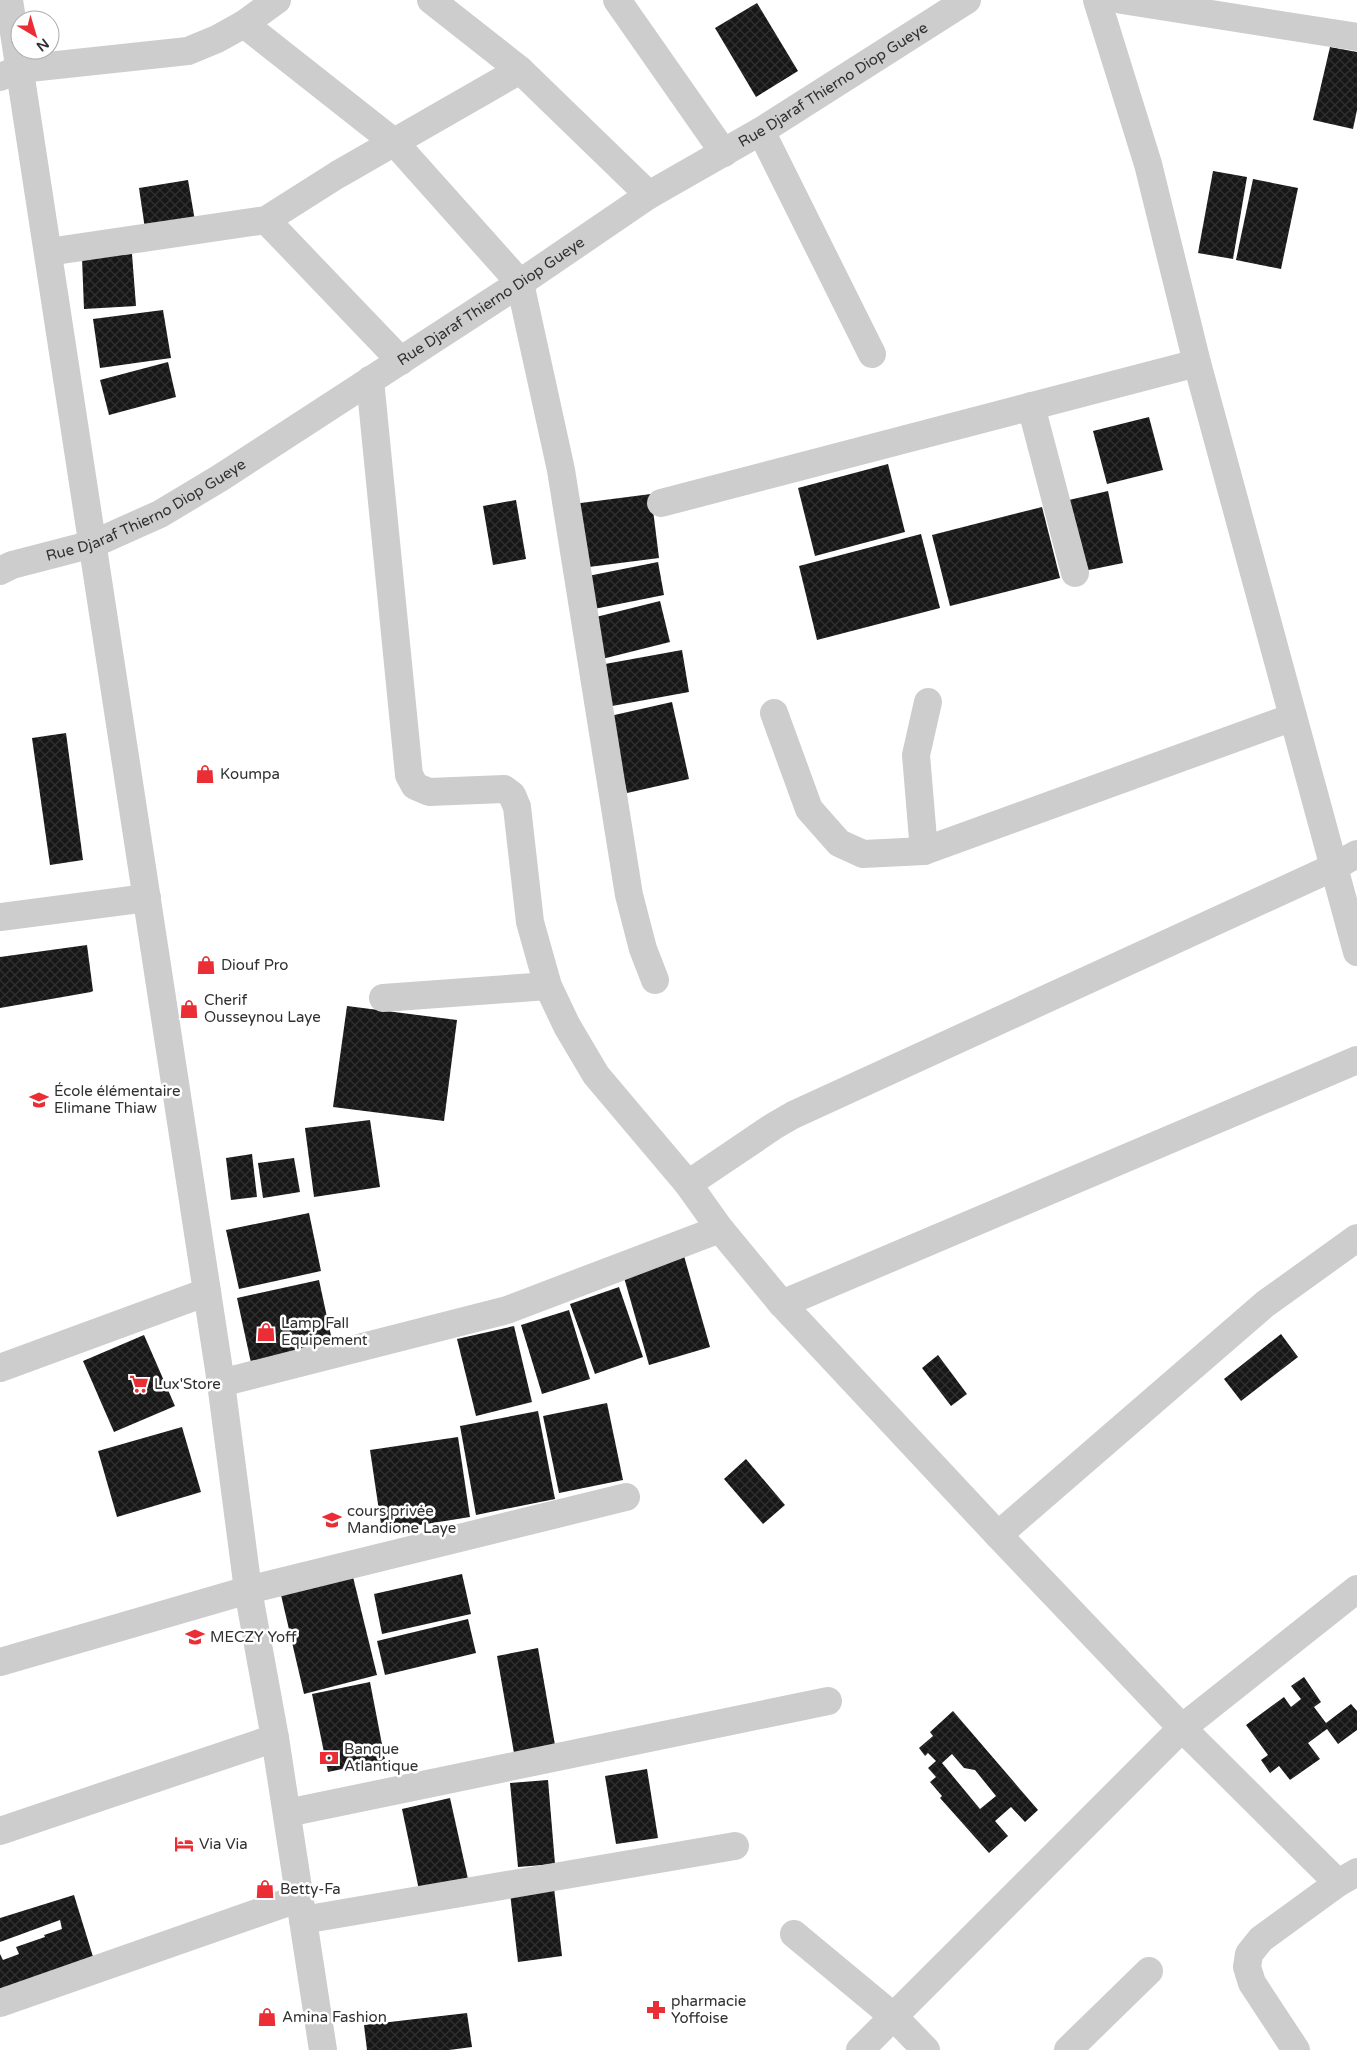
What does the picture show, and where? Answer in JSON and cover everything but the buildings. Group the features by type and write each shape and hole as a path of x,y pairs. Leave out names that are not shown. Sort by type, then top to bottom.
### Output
{"street":[{"path":"9,0 10,73 48,252 221,1383 248,1590 275,1738 323,2050"},
{"path":"10,73 188,51 217,39 244,24 277,0"},
{"path":"430,0 520,70 649,195"},
{"path":"617,0 724,153"},
{"name":"Rue Djaraf Thierno Diop Gueye","path":"0,571 12,565 93,544 160,514 220,478 520,284 649,195 761,131 967,0"},
{"path":"1097,0 1148,164 1197,363 1293,717 1345,861 1357,952"},
{"path":"1122,0 1357,37"},
{"path":"244,24 394,143 520,284 561,470 629,895 655,980"},
{"path":"48,252 266,220 337,176 520,70"},
{"path":"761,131 872,354"},
{"path":"266,220 401,361"},
{"path":"661,504 1197,363"},
{"path":"370,380 410,775 415,786 429,792 504,789 512,795 516,807 530,922 548,986 567,1026 596,1075 688,1184 720,1228 782,1304 998,1535 1182,1728 1347,1878 1261,1939 1249,1954 1247,1967 1252,1983 1296,2050"},
{"path":"1031,406 1075,573"},
{"path":"924,851 916,755 928,702"},
{"path":"774,713 809,809 839,843 863,854 924,851 1293,717"},
{"path":"688,1184 774,1126 793,1116 1345,861"},
{"path":"0,917 146,898"},
{"path":"383,998 548,986"},
{"path":"782,1304 1357,1060"},
{"path":"221,1383 507,1310 720,1228"},
{"path":"998,1535 1207,1352 1265,1304 1357,1238"},
{"path":"0,1368 207,1292"},
{"path":"0,1662 248,1590 626,1497"},
{"path":"860,2050 1182,1728 1357,1590"},
{"path":"287,1813 828,1701"},
{"path":"0,1831 275,1738"},
{"path":"0,2004 302,1909 735,1846"},
{"path":"794,1934 894,2017 926,2050"},
{"path":"1068,2050 1149,1970"}],"place":[{"name":"Koumpa","path":"205,774"},
{"name":"Diouf Pro","path":"206,965"},
{"name":"Cherif Ousseynou Laye","path":"189,1009"},
{"name":"École élémentaire Elimane Thiaw","path":"39,1100"},
{"name":"Lamp Fall Equipement","path":"266,1332"},
{"name":"Lux'Store","path":"139,1384"},
{"name":"cours privée Mandione Laye","path":"332,1520"},
{"name":"MECZY Yoff","path":"195,1637"},
{"name":"Banque Atlantique","path":"329,1758"},
{"name":"Via Via","path":"184,1844"},
{"name":"Betty-Fa","path":"265,1889"},
{"name":"pharmacie Yoffoise","path":"656,2010"},
{"name":"Amina Fashion","path":"267,2017"}]}
